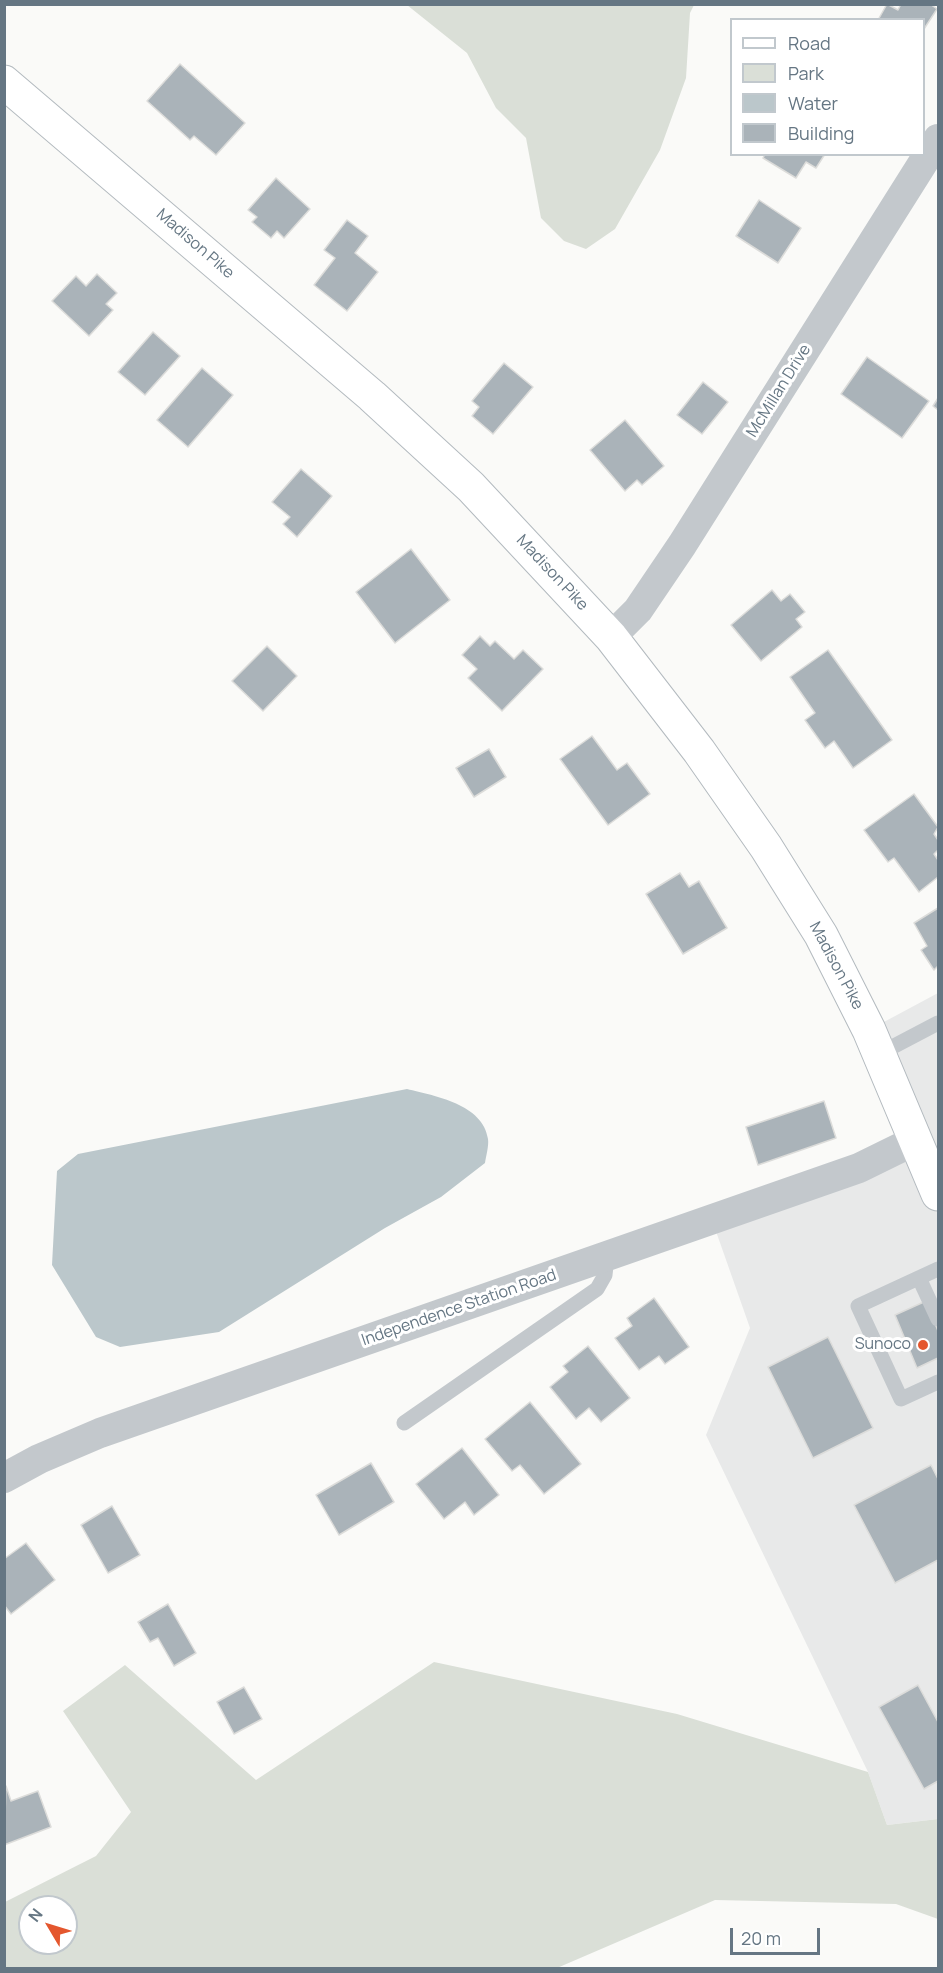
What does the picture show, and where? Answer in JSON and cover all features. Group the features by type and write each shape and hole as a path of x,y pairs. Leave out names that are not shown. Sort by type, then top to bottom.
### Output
{"main road":[{"name":"Madison Pike","path":"4,82 381,404 471,487 611,637 699,751 766,847 821,935 879,1054 914,1141 939,1194"}],"street":[{"name":"McMillan Drive","path":"611,637 638,610 682,545 939,139"},
{"name":"Independence Station Road","path":"4,1478 39,1459 100,1433 859,1168 914,1141"}],"lane":[{"path":"879,1054 939,1023"},
{"path":"404,1423 597,1289 605,1275 607,1257"},
{"path":"939,1269 858,1306 901,1400 939,1382"},
{"path":"919,1278 939,1319"}],"shaded area":[{"path":"938,993 938,1819 887,1825 868,1772 706,1435 750,1328 712,1220 914,1141 869,1030"}],"green space":[{"path":"407,5 694,5 690,13 686,78 660,150 615,229 586,249 564,241 541,218 526,138 496,108 467,53"},
{"path":"434,1662 677,1714 868,1772 887,1825 938,1819 938,1919 896,1904 715,1900 557,1968 5,1968 5,1902 18,1895 18,1955 78,1955 78,1895 19,1895 96,1856 131,1812 63,1711 125,1665 256,1780"}],"water":[{"path":"407,1089 444,1099 468,1110 477,1117 488,1139 485,1163 441,1197 385,1228 219,1332 120,1347 96,1337 52,1265 57,1171 78,1154"}],"building":[{"path":"887,4 898,10 901,4 930,4 937,9 925,27 925,18 879,18"},
{"path":"180,64 245,123 216,155 194,136 190,140 147,101"},
{"path":"764,156 824,156 816,168 806,162 796,178 763,158"},
{"path":"276,178 310,209 284,238 277,231 271,238 252,222 257,217 248,210"},
{"path":"759,200 801,228 778,263 736,236"},
{"path":"347,220 368,236 355,253 378,272 347,311 314,285 335,258 324,250"},
{"path":"97,274 117,293 106,304 113,310 89,336 52,301 76,276 86,286"},
{"path":"153,332 180,356 145,395 118,372"},
{"path":"867,357 929,401 902,438 841,394"},
{"path":"504,363 533,387 493,434 472,416 479,407 472,401"},
{"path":"202,368 233,395 188,447 157,420"},
{"path":"703,382 728,402 702,434 677,415"},
{"path":"938,398 938,410 933,406"},
{"path":"625,420 664,466 642,485 637,480 625,491 590,450"},
{"path":"301,469 332,496 297,537 283,524 290,517 272,502"},
{"path":"411,549 450,600 395,643 356,592"},
{"path":"772,590 781,601 790,594 805,612 796,619 802,627 761,661 731,625"},
{"path":"480,636 490,646 495,641 514,659 523,650 543,669 502,711 468,678 477,669 462,655"},
{"path":"267,646 297,676 263,711 232,681"},
{"path":"828,650 892,740 853,768 834,741 825,748 805,720 815,713 790,677"},
{"path":"592,736 617,770 627,763 650,794 608,825 560,759"},
{"path":"489,749 506,777 474,797 456,768"},
{"path":"914,794 938,827 934,834 938,840 938,850 934,854 938,860 938,877 919,892 894,858 888,862 864,830"},
{"path":"680,873 689,887 699,881 727,928 683,954 646,894"},
{"path":"938,908 938,966 934,970 921,950 927,946 914,923"},
{"path":"824,1101 836,1138 758,1165 746,1127"},
{"path":"654,1298 689,1347 665,1364 659,1356 639,1370 615,1338 632,1326 627,1318"},
{"name":"Sunoco","path":"926,1301 938,1331 938,1358 917,1368 895,1315"},
{"path":"828,1337 873,1428 813,1458 768,1367"},
{"path":"588,1346 630,1398 601,1422 589,1408 576,1419 550,1387 568,1372 563,1366"},
{"path":"530,1402 581,1464 544,1494 520,1465 512,1471 485,1439"},
{"path":"462,1448 499,1495 474,1515 465,1502 444,1519 416,1484"},
{"path":"371,1463 394,1502 339,1535 316,1495"},
{"path":"931,1465 938,1479 938,1560 895,1583 854,1505"},
{"path":"112,1506 140,1555 108,1573 81,1525"},
{"path":"26,1543 55,1580 11,1614 4,1605 4,1559"},
{"path":"168,1604 196,1653 174,1666 158,1638 150,1642 138,1622"},
{"path":"918,1685 938,1722 938,1781 924,1789 879,1707"},
{"path":"244,1687 262,1719 234,1734 217,1702"},
{"path":"6,1786 11,1801 38,1791 51,1827 4,1845"}],"place":[{"name":"Sunoco","path":"923,1345"}]}
